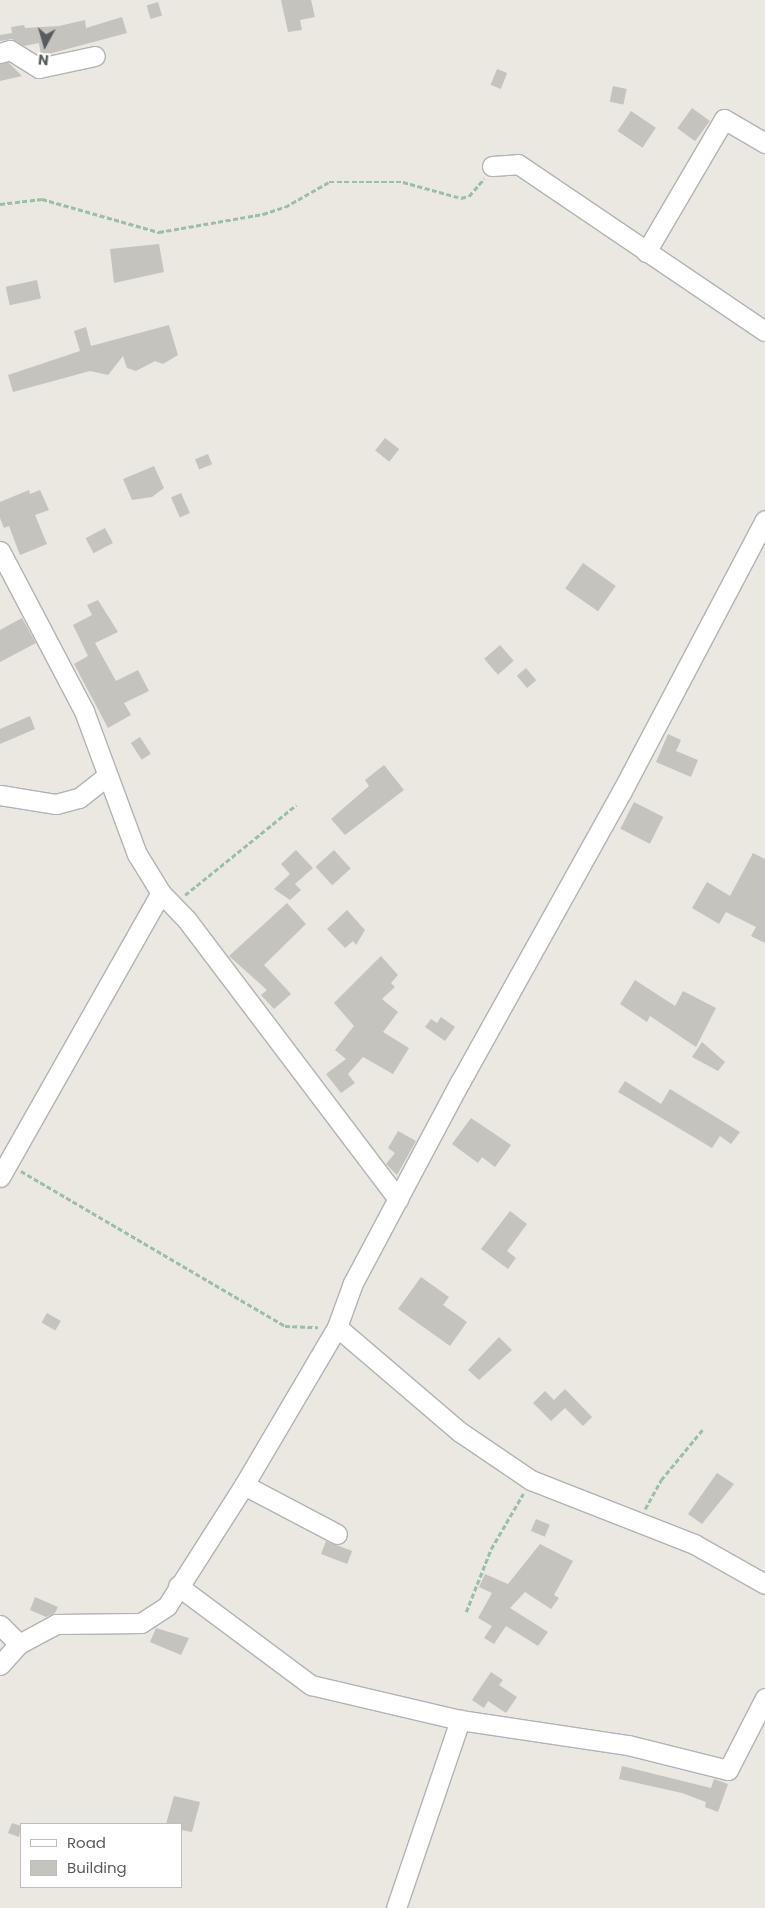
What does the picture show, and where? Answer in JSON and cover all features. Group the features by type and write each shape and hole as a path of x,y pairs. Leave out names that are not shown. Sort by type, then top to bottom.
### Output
{"street":[{"path":"0,53 10,50 39,68 95,56"},
{"path":"646,252 724,119 765,143"},
{"path":"492,166 518,164 600,217 646,252 765,331"},
{"path":"0,1665 19,1644 56,1624 141,1623 167,1606 244,1484 337,1327 353,1283 460,1082 622,791 765,520"},
{"path":"0,551 84,711 137,854 161,893 186,920 398,1199"},
{"path":"0,795 56,804 79,798 107,776"},
{"path":"3,1169 161,893"},
{"path":"337,1327 460,1432 531,1480 694,1544 765,1584"},
{"path":"244,1484 337,1534"},
{"path":"178,1586 311,1684 460,1720 628,1745 728,1770 765,1698"},
{"path":"0,1625 19,1644"},
{"path":"396,1908 460,1720"}],"path":[{"path":"0,204 42,199 159,232 285,207 329,182 382,180 469,196 492,166"},
{"path":"161,893 184,896 296,805"},
{"path":"3,1169 285,1326 337,1327"},
{"path":"638,1522 661,1480 702,1430"},
{"path":"466,1612 491,1549 531,1480"}],"building":[{"path":"281,0 311,0 315,17 300,20 302,30 288,32"},
{"path":"158,2 162,15 151,19 147,6"},
{"path":"122,17 127,33 41,56 39,43 24,46 12,39 0,41 0,35 12,33 11,27 24,25 25,28 59,26 85,20 86,28"},
{"path":"8,62 22,76 0,81 0,64"},
{"path":"497,69 507,73 501,89 491,85"},
{"path":"613,86 627,89 623,105 610,102"},
{"path":"692,108 710,121 695,141 677,128"},
{"path":"631,111 656,128 642,148 618,131"},
{"path":"159,244 164,272 114,283 110,249"},
{"path":"37,280 41,299 10,305 6,287"},
{"path":"169,325 178,355 163,364 155,361 136,371 127,368 123,356 108,375 90,371 13,392 8,375 80,351 74,331 86,327 91,346"},
{"path":"385,438 399,449 389,462 375,451"},
{"path":"208,454 212,464 199,469 195,459"},
{"path":"154,466 164,488 152,497 132,500 123,479"},
{"path":"29,490 30,494 40,490 49,510 35,515 47,544 20,555 9,526 4,528 0,518 0,502"},
{"path":"181,493 190,513 180,518 171,497"},
{"path":"105,528 113,543 94,553 86,538"},
{"path":"583,563 616,586 598,611 565,588"},
{"path":"98,600 118,632 95,643 116,681 138,670 149,691 124,703 131,715 108,728 74,664 88,656 73,625 92,615 87,605"},
{"path":"22,618 36,643 0,662 0,630"},
{"path":"500,645 514,661 498,675 484,659"},
{"path":"526,668 536,680 527,688 517,676"},
{"path":"30,716 35,729 0,744 0,729"},
{"path":"668,734 681,740 676,751 698,760 691,777 656,762"},
{"path":"140,737 151,754 142,760 131,743"},
{"path":"384,765 404,790 345,835 331,819 369,786 365,780"},
{"path":"634,802 663,817 650,844 620,829"},
{"path":"296,850 313,868 295,884 301,890 290,900 274,889 290,874 281,864"},
{"path":"334,850 351,869 332,885 315,867"},
{"path":"753,853 765,859 765,943 751,936 756,927 726,912 719,924 692,908 707,882 730,896"},
{"path":"287,903 306,924 264,965 291,994 274,1009 261,995 267,990 229,956"},
{"path":"347,910 365,930 356,945 353,941 345,948 327,929"},
{"path":"381,956 398,975 391,983 395,987 382,999 398,1012 383,1032 409,1048 393,1074 363,1057 348,1074 355,1083 341,1093 326,1074 346,1059 335,1050 354,1026 334,1003"},
{"path":"635,980 675,1006 683,991 716,1008 696,1047 650,1016 647,1022 620,1004"},
{"path":"441,1017 455,1027 445,1041 425,1027 431,1019 437,1023"},
{"path":"702,1042 725,1062 718,1071 692,1057"},
{"path":"625,1081 661,1104 670,1089 740,1132 731,1144 720,1136 712,1148 618,1092"},
{"path":"471,1118 511,1145 495,1167 482,1157 478,1163 452,1144"},
{"path":"398,1131 416,1141 397,1175 386,1164 395,1153 388,1148"},
{"path":"510,1211 527,1224 507,1251 516,1258 508,1269 481,1249"},
{"path":"421,1277 449,1297 443,1305 467,1322 450,1346 398,1309"},
{"path":"47,1313 61,1321 55,1331 42,1323"},
{"path":"499,1337 512,1350 479,1380 468,1370"},
{"path":"565,1389 592,1417 583,1426 565,1408 551,1421 533,1403 545,1391 554,1400"},
{"path":"717,1473 734,1484 702,1524 688,1514"},
{"path":"536,1519 550,1525 545,1537 531,1531"},
{"path":"326,1541 352,1551 347,1564 321,1554"},
{"path":"540,1544 573,1561 554,1595 559,1598 551,1609 525,1592 510,1608 548,1632 538,1646 506,1626 494,1644 484,1638 492,1626 478,1618 492,1593 479,1587 485,1574 508,1584"},
{"path":"35,1597 58,1607 55,1613 46,1617 30,1610"},
{"path":"156,1628 189,1638 181,1655 150,1642"},
{"path":"491,1672 503,1680 499,1685 517,1697 506,1713 488,1701 484,1708 472,1700"},
{"path":"622,1766 711,1788 714,1779 728,1784 718,1812 705,1807 706,1802 682,1793 619,1779"},
{"path":"174,1796 200,1802 192,1832 182,1830 182,1823 166,1823"},
{"path":"12,1823 20,1826 19,1837 8,1833"}]}
